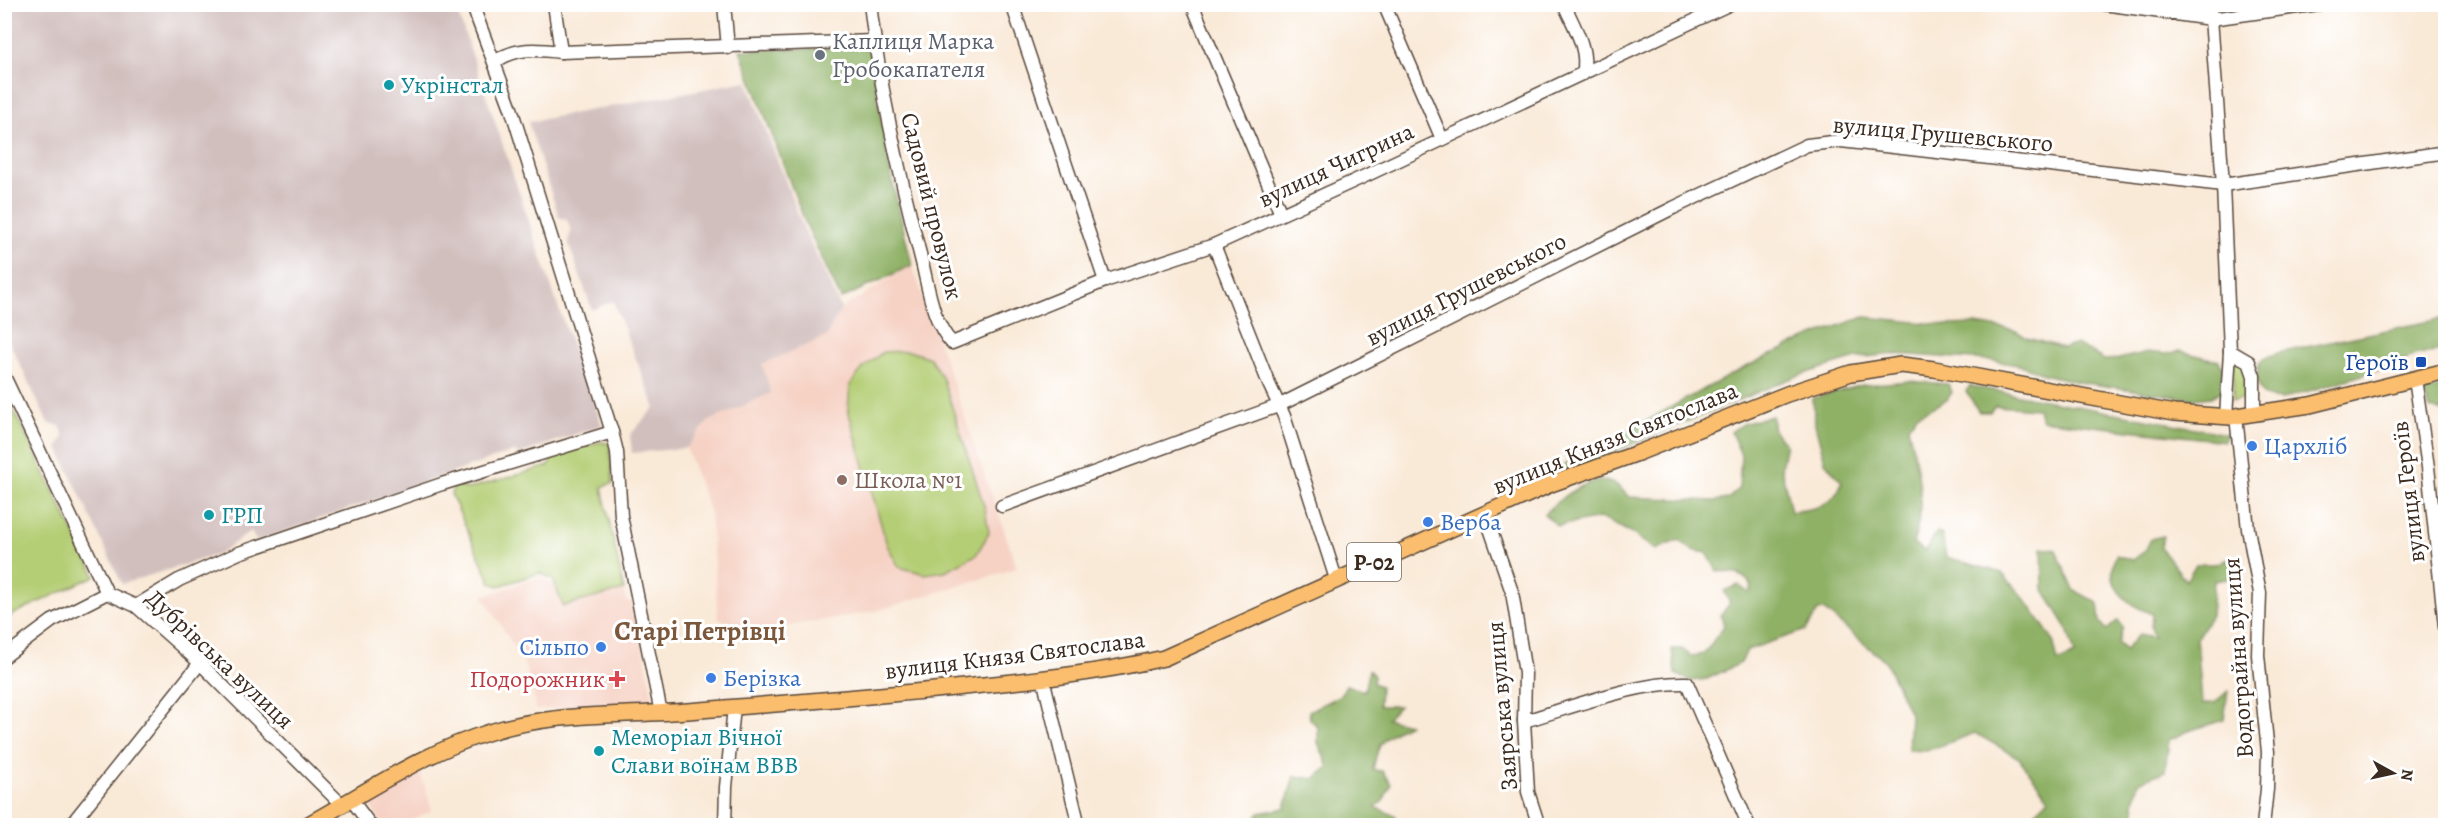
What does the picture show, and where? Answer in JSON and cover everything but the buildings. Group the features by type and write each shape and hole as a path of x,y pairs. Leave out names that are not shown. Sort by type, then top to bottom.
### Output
{"main road":[{"name":"вулиця Князя Святослава","path":"305,825 440,750 492,731 521,724 567,718 795,704 1112,670 1164,657 1551,484 1851,372 1901,365 2174,413 2231,416 2310,405 2445,371"}],"street":[{"path":"472,4 495,62 612,432 617,452 621,516 660,713"},
{"path":"554,4 561,52"},
{"path":"724,4 728,48"},
{"name":"Садовий провулок","path":"870,4 874,41 894,150 934,309 945,335 952,343"},
{"path":"1012,4 1105,281"},
{"path":"1192,4 1281,214"},
{"path":"1384,4 1442,139"},
{"path":"1564,4 1584,50 1586,63 1583,74"},
{"name":"вулиця Чигрина","path":"952,343 1105,281 1214,245 1730,4"},
{"path":"2104,4 2211,19 2319,4"},
{"name":"Водограйна вулиця","path":"2210,4 2223,185 2231,416 2260,592 2258,655 2268,752 2263,825"},
{"path":"495,62 512,52 539,49 561,52 728,48 874,41"},
{"name":"вулиця Грушевського","path":"1002,506 1278,406 1673,208 1806,145 1841,141 2223,185 2445,152"},
{"path":"1214,245 1284,416 1336,579"},
{"path":"2230,351 2249,362 2254,376 2254,414"},
{"name":"Дубрівська вулиця","path":"4,376 107,593 136,606 200,663 371,825"},
{"name":"вулиця Героїв","path":"2415,379 2428,467 2445,636"},
{"path":"136,606 179,580 239,553 442,484 612,432"},
{"name":"Заярська вулиця","path":"1485,514 1512,592 1525,673 1524,721 1528,792 1539,825"},
{"path":"4,657 52,621 107,593"},
{"path":"70,825 200,663"},
{"path":"1043,678 1078,825"},
{"path":"1524,721 1637,689 1669,682 1687,683 1749,825"},
{"path":"725,825 726,786 734,707"}],"shaded area":[{"path":"4,5 455,5 562,318 602,425 517,455 515,451 503,455 256,541 251,531 219,554 122,584 58,448 64,436 60,426 48,423 5,333"},
{"path":"747,81 802,224 841,309 826,337 762,364 771,393 708,422 686,448 632,453 630,435 655,407 613,301 592,310 568,242 571,231 567,220 559,217 528,122"},
{"name":"Школа №1","path":"912,265 1017,568 876,611 755,632 718,618 710,513 686,448 708,422 771,393 762,364 826,337 841,309"},
{"path":"540,577 556,585 563,606 624,590 627,602 635,601 653,701 535,710 533,691 523,661 483,596"},
{"path":"420,771 432,810 403,825 383,825 367,801"}],"green space":[{"path":"869,48 889,167 912,265 841,299 805,222 740,50"},
{"path":"1865,317 1947,325 1976,324 2016,331 2027,338 2064,348 2077,344 2104,360 2147,352 2165,354 2180,351 2219,361 2223,369 2222,390 2211,397 2194,399 2078,382 2043,374 2024,366 1989,360 1895,354 1856,358 1797,376 1565,472 1564,465 1712,385 1786,347"},
{"path":"2445,318 2445,351 2416,354 2393,366 2282,399 2267,397 2259,387 2257,373 2259,364 2271,355"},
{"path":"909,351 930,358 943,379 985,509 989,533 976,555 945,571 925,574 899,567 887,545 848,410 850,385 863,368 883,352"},
{"path":"2234,360 2240,361 2248,369 2249,387 2244,398 2233,400"},
{"path":"1909,381 1948,384 1952,392 1947,400 1917,415 1908,427 1920,485 1920,513 1913,544 1925,551 1937,532 1942,535 1946,557 2002,573 2027,602 2053,640 2058,662 2075,654 2066,626 2043,589 2042,548 2056,550 2074,590 2098,603 2100,622 2107,630 2118,620 2123,627 2118,643 2125,650 2139,634 2154,637 2151,627 2152,614 2133,605 2119,592 2113,576 2116,555 2133,560 2145,551 2151,539 2163,536 2161,548 2186,581 2196,564 2215,564 2229,559 2235,578 2214,581 2211,615 2197,637 2202,704 2214,703 2228,691 2224,720 2188,731 2169,740 2165,771 2139,782 2134,802 2136,825 2022,825 2049,799 2019,758 1975,733 1926,751 1908,750 1910,714 1886,662 1824,610 1818,611 1806,630 1747,650 1741,663 1707,679 1691,681 1675,674 1672,649 1682,649 1691,656 1704,654 1724,626 1721,615 1730,603 1724,591 1738,585 1749,593 1752,586 1749,582 1737,574 1717,571 1707,553 1692,550 1679,540 1655,550 1630,532 1600,518 1558,526 1544,514 1576,489 1586,484 1606,481 1621,488 1629,497 1714,501 1728,499 1739,488 1741,455 1731,432 1742,424 1772,416 1774,432 1786,444 1781,467 1791,512 1822,505 1834,497 1842,482 1825,462 1815,424 1813,398 1863,385"},
{"path":"1970,386 2227,434 2224,441 2042,420 2037,409 1995,406 1990,412 1979,412 1966,391"},
{"path":"2445,386 2445,412 2429,409 2424,392"},
{"path":"4,391 95,576 5,618 4,618"},
{"path":"600,442 608,443 610,447 613,483 602,487 624,590 563,606 553,579 540,573 499,586 491,583 451,494 454,486 458,485 467,489 549,466 552,456"},
{"path":"1369,670 1374,676 1373,683 1380,686 1379,706 1399,706 1387,719 1409,724 1383,741 1377,752 1373,770 1382,771 1391,784 1383,801 1375,807 1396,816 1391,825 1251,825 1259,813 1285,808 1294,776 1314,779 1329,767 1318,743 1318,727 1310,719 1309,711 1341,695 1346,685 1364,691"}],"place":[{"name":"Каплиця Марка Гробокапателя","path":"820,55"},
{"name":"Укрінстал","path":"389,85"},
{"name":"Героїв","path":"2421,362"},
{"name":"Цархліб","path":"2252,446"},
{"name":"Школа №1","path":"842,480"},
{"name":"ГРП","path":"209,515"},
{"name":"Верба","path":"1428,522"},
{"name":"Сільпо","path":"601,647"},
{"name":"Берізка","path":"711,678"},
{"name":"Подорожник","path":"617,679"},
{"name":"Меморіал Вічної Слави воїнам ВВВ","path":"599,751"}],"district":[{"name":"Старі Петрівці","path":"700,631"}]}
